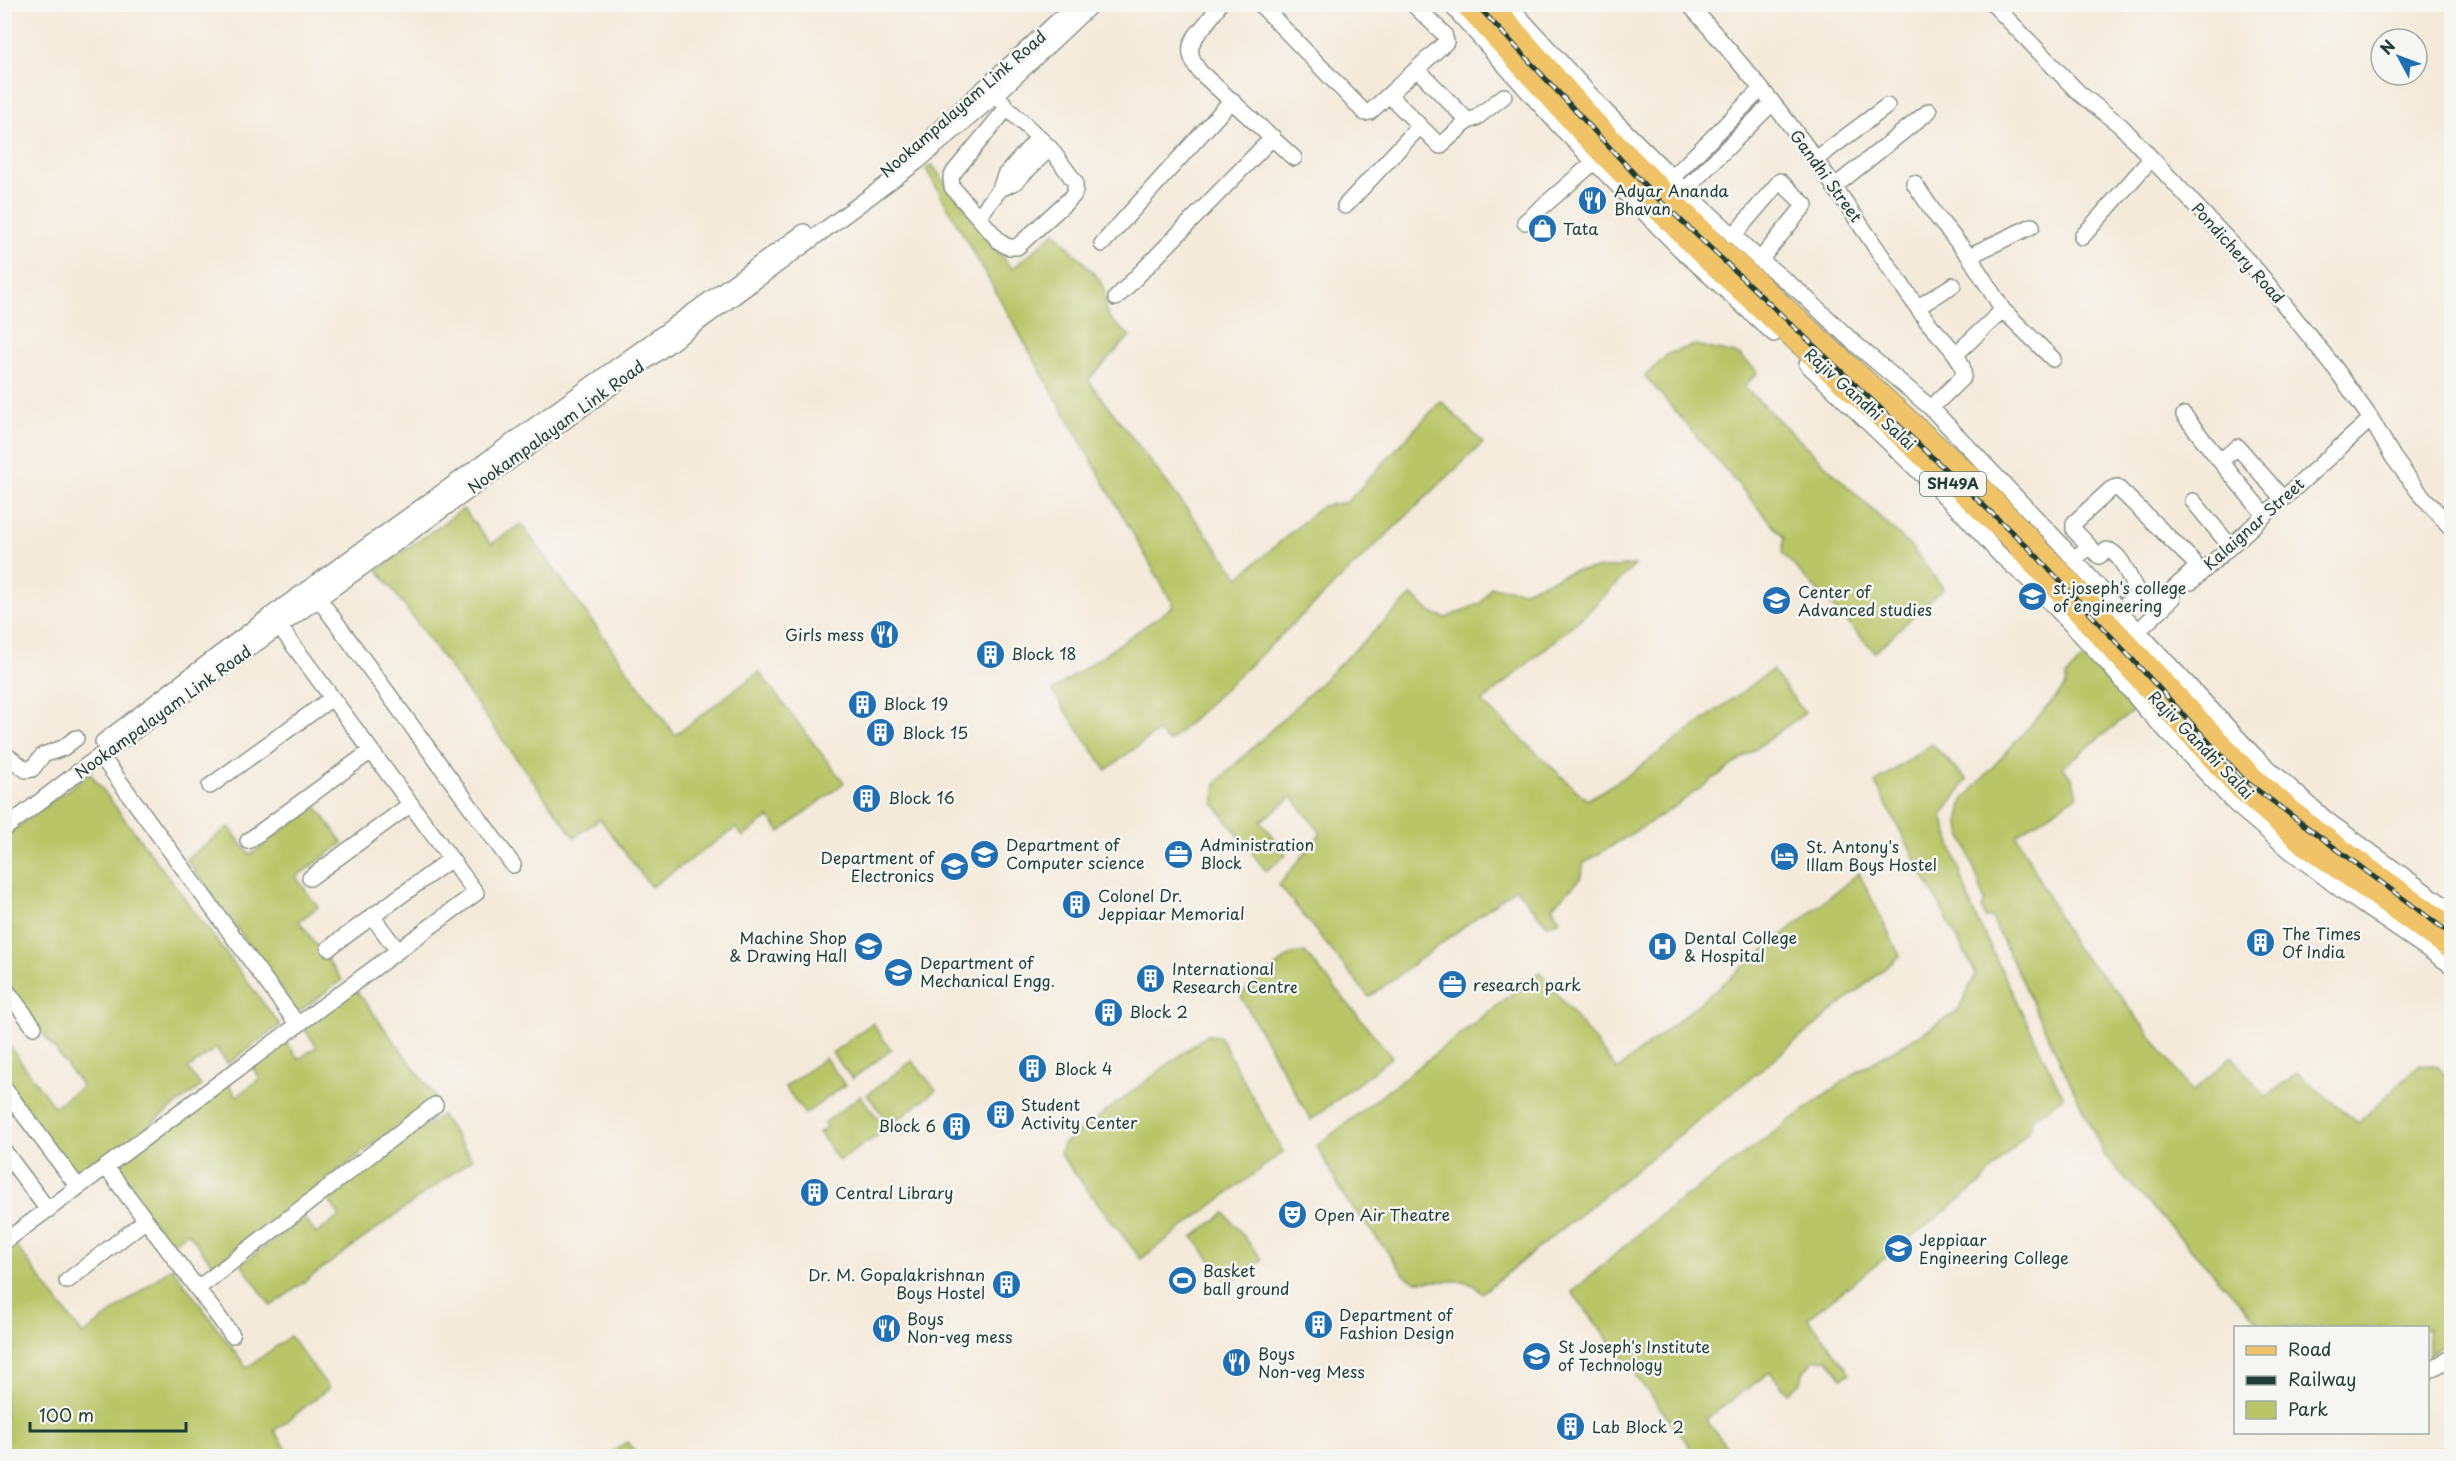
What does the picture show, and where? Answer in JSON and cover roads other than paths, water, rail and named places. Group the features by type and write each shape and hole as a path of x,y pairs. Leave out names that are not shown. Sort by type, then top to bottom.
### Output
{"main road":[{"name":"Rajiv Gandhi Salai","path":"1465,4 1585,136 1706,258 1963,493 2091,614 2252,776 2314,830 2451,928"},
{"name":"Rajiv Gandhi Salai","path":"1492,4 1598,123 1718,246 1975,480 2240,789 2304,844 2451,950"}],"street":[{"name":"Nookampalayam Link Road","path":"4,816 275,621 902,162 1076,4"},
{"name":"Nookampalayam Link Road","path":"4,829 275,621 319,599 912,165 997,94 1092,4"},
{"path":"1219,4 1191,43 1189,51 1191,60 1200,72 1294,158"},
{"path":"1260,4 1365,113 1370,112 1446,42 1444,34 1413,4"},
{"path":"1450,4 1519,84 1681,250 1814,369 1962,513 1999,554 2031,582 2107,663 2146,710 2236,805 2345,893 2451,966"},
{"path":"1508,4 1576,80 1672,178 1760,260 1931,408 2075,559 2138,631 2254,755 2327,820 2451,911"},
{"name":"Gandhi Street","path":"1689,4 1761,89 1815,159 1918,307 1956,354"},
{"name":"Pondichery Road","path":"1993,4 2079,93 2121,126 2258,272 2335,368 2412,482 2451,529"},
{"path":"1418,69 1468,121"},
{"path":"1672,178 1761,89"},
{"path":"997,94 1007,108 1050,148 1075,182 1076,191 1073,196 1017,248 1008,247 1000,242 952,188 951,178 1007,108"},
{"path":"1389,95 1440,146 1468,121 1476,118 1504,96"},
{"path":"1102,244 1232,100"},
{"path":"1685,190 1772,103"},
{"path":"1815,159 1887,106"},
{"path":"1834,187 1929,111"},
{"path":"1345,206 1420,126"},
{"path":"979,216 1000,189 1005,175 1039,136"},
{"path":"1116,298 1272,137"},
{"path":"1000,189 1015,182 1050,148"},
{"path":"2082,237 2151,159"},
{"path":"1525,222 1594,162"},
{"path":"1733,236 1780,181 1805,205 1760,260"},
{"path":"1914,183 1949,233 1969,256 2003,310 2054,359"},
{"path":"1969,256 2032,226"},
{"path":"1918,307 1953,285"},
{"path":"1931,408 1963,377 1963,368 1956,354 2003,310"},
{"path":"2184,415 2259,508"},
{"name":"Kalaignar Street","path":"2138,631 2371,419"},
{"path":"2220,461 2238,447 2282,498"},
{"path":"2120,489 2193,561 2195,566 2193,571 2160,601 2148,601 2139,594 2130,581 2127,568 2112,551 2107,550 2099,556 2089,546 2074,530 2074,523 2110,490 2120,489"},
{"path":"2193,501 2230,546"},
{"path":"2075,559 2089,546"},
{"path":"2119,610 2139,594"},
{"path":"319,599 513,866"},
{"path":"4,1242 476,893 275,621"},
{"path":"210,786 332,698"},
{"path":"4,753 26,770 32,769 44,755 63,748 76,738"},
{"path":"248,841 371,751"},
{"path":"101,756 298,1025"},
{"path":"310,878 411,804"},
{"path":"329,948 451,859"},
{"path":"372,916 398,951"},
{"path":"4,987 34,1027"},
{"path":"4,1088 78,1188"},
{"path":"197,1289 435,1105"},
{"path":"4,1151 48,1210"},
{"path":"106,1167 232,1335"},
{"path":"67,1281 146,1220"},
{"path":"2429,1370 2451,1357"}],"railway":[{"path":"1476,4 1653,194 2033,552 2244,780 2452,935"}],"place":[{"name":"Adyar Ananda Bhavan","path":"1593,200"},
{"name":"Tata","path":"1542,229"},
{"name":"st.joseph's college of engineering","path":"2032,597"},
{"name":"Center of Advanced studies","path":"1777,601"},
{"name":"Girls mess","path":"885,635"},
{"name":"Block 18","path":"990,654"},
{"name":"Block 19","path":"862,704"},
{"name":"Block 15","path":"881,733"},
{"name":"Block 16","path":"867,798"},
{"name":"Department of Computer science","path":"985,854"},
{"name":"Administration Block","path":"1179,854"},
{"name":"St. Antony's Illam Boys Hostel","path":"1785,856"},
{"name":"Department of Electronics","path":"955,867"},
{"name":"Colonel Dr. Jeppiaar Memorial","path":"1077,905"},
{"name":"The Times Of India","path":"2261,943"},
{"name":"Machine Shop & Drawing Hall","path":"868,947"},
{"name":"Dental College & Hospital","path":"1663,947"},
{"name":"Department of Mechanical Engg.","path":"899,972"},
{"name":"International Research Centre","path":"1151,978"},
{"name":"research park","path":"1452,985"},
{"name":"Block 2","path":"1108,1012"},
{"name":"Block 4","path":"1033,1069"},
{"name":"Student Activity Center","path":"1000,1114"},
{"name":"Block 6","path":"957,1126"},
{"name":"Central Library","path":"814,1193"},
{"name":"Open Air Theatre","path":"1293,1215"},
{"name":"Jeppiaar Engineering College","path":"1898,1249"},
{"name":"Basket ball ground","path":"1182,1280"},
{"name":"Dr. M. Gopalakrishnan Boys Hostel","path":"1006,1284"},
{"name":"Department of Fashion Design","path":"1318,1324"},
{"name":"Boys Non-veg mess","path":"886,1328"},
{"name":"St Joseph's Institute of Technology","path":"1537,1356"},
{"name":"Boys Non-veg Mess","path":"1237,1363"},
{"name":"Lab Block 2","path":"1571,1427"}]}
